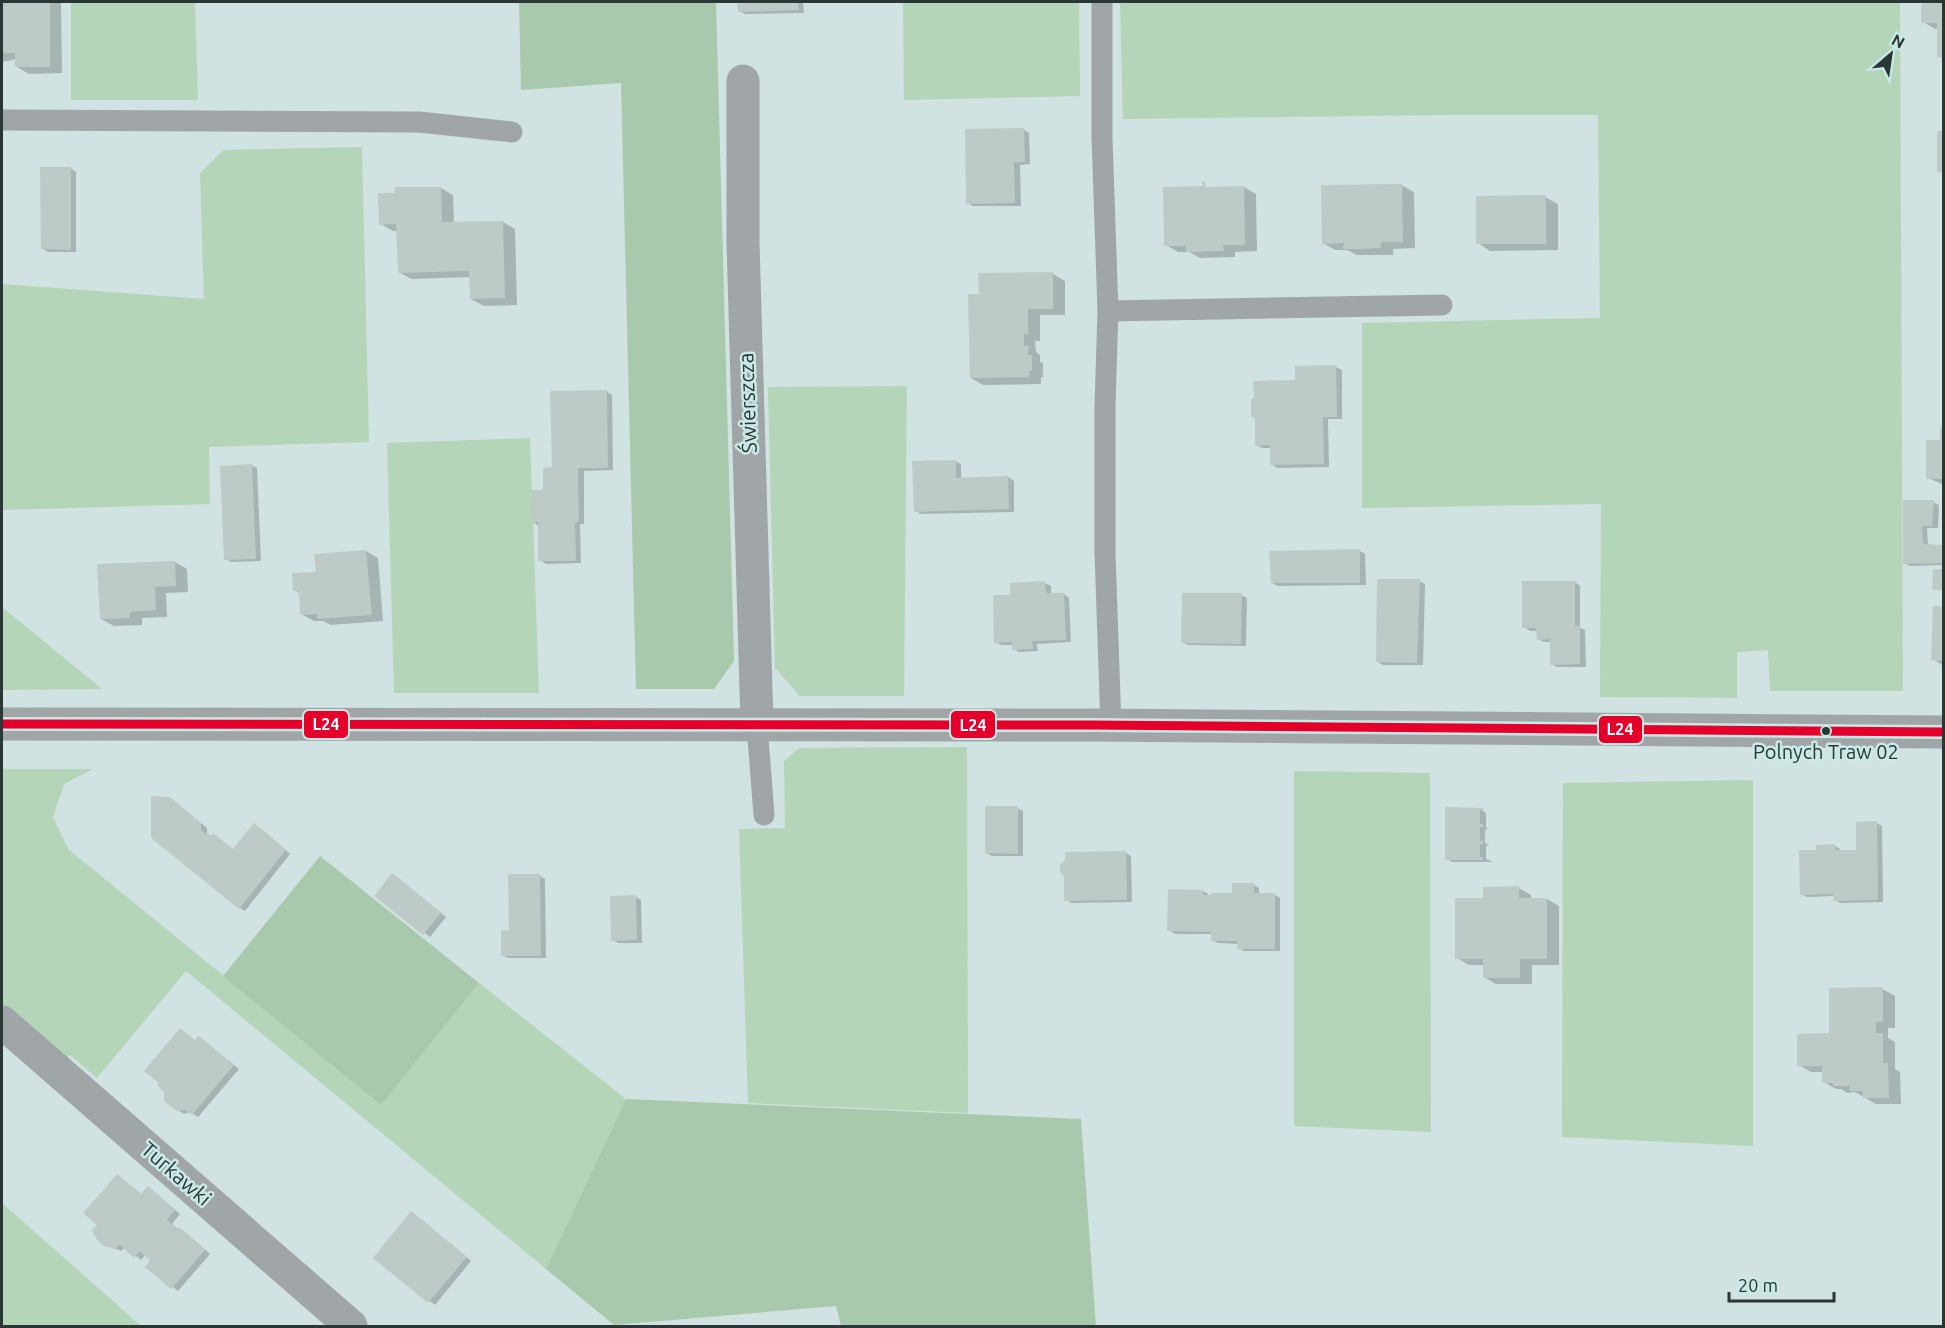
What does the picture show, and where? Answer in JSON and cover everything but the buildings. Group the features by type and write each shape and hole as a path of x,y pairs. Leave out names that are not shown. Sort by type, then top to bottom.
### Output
{"street":[{"name":"Świerszcza","path":"743,81 743,242 757,725"},
{"path":"2,724 1112,726 1944,732"},
{"name":"Turkawki","path":"2,1022 351,1326"}],"lane":[{"path":"1101,2 1102,138 1108,311 1105,405 1105,553 1112,726"},
{"path":"2,120 419,122 512,132"},
{"path":"1108,311 1442,305"},
{"path":"757,725 764,815"}],"green space":[{"path":"71,2 195,2 198,100 71,100"},
{"path":"519,2 716,2 734,661 714,689 636,689 621,83 521,90"},
{"path":"903,2 1079,2 1080,96 904,100"},
{"path":"1120,2 1900,2 1903,691 1770,691 1768,650 1737,652 1737,698 1600,697 1601,504 1362,508 1362,323 1600,318 1598,115 1123,119"},
{"path":"362,147 369,442 209,447 210,504 2,510 2,284 204,299 200,173 224,150"},
{"path":"907,386 904,696 800,696 775,668 768,387"},
{"path":"530,438 539,693 394,693 387,443"},
{"path":"2,607 102,689 2,690"},
{"path":"967,747 968,1113 748,1103 739,829 785,828 784,761 799,748"},
{"path":"2,769 93,769 64,784 53,817 68,849 381,1104 479,983 626,1099 546,1269 186,971 97,1078 70,1055 65,1060 2,1005"},
{"path":"1294,771 1430,773 1431,1132 1294,1126"},
{"path":"1753,780 1753,1146 1562,1137 1563,783"},
{"path":"320,856 479,983 381,1105 223,976"},
{"path":"626,1099 1081,1119 1096,1326 841,1326 836,1306 614,1325 546,1269"},
{"path":"2,1203 141,1326 2,1326"}],"transit line":[{"name":"L24","path":"2,724 1092,725 1944,732"}],"place":[{"name":"Polnych Traw 02","path":"1826,731"}]}
